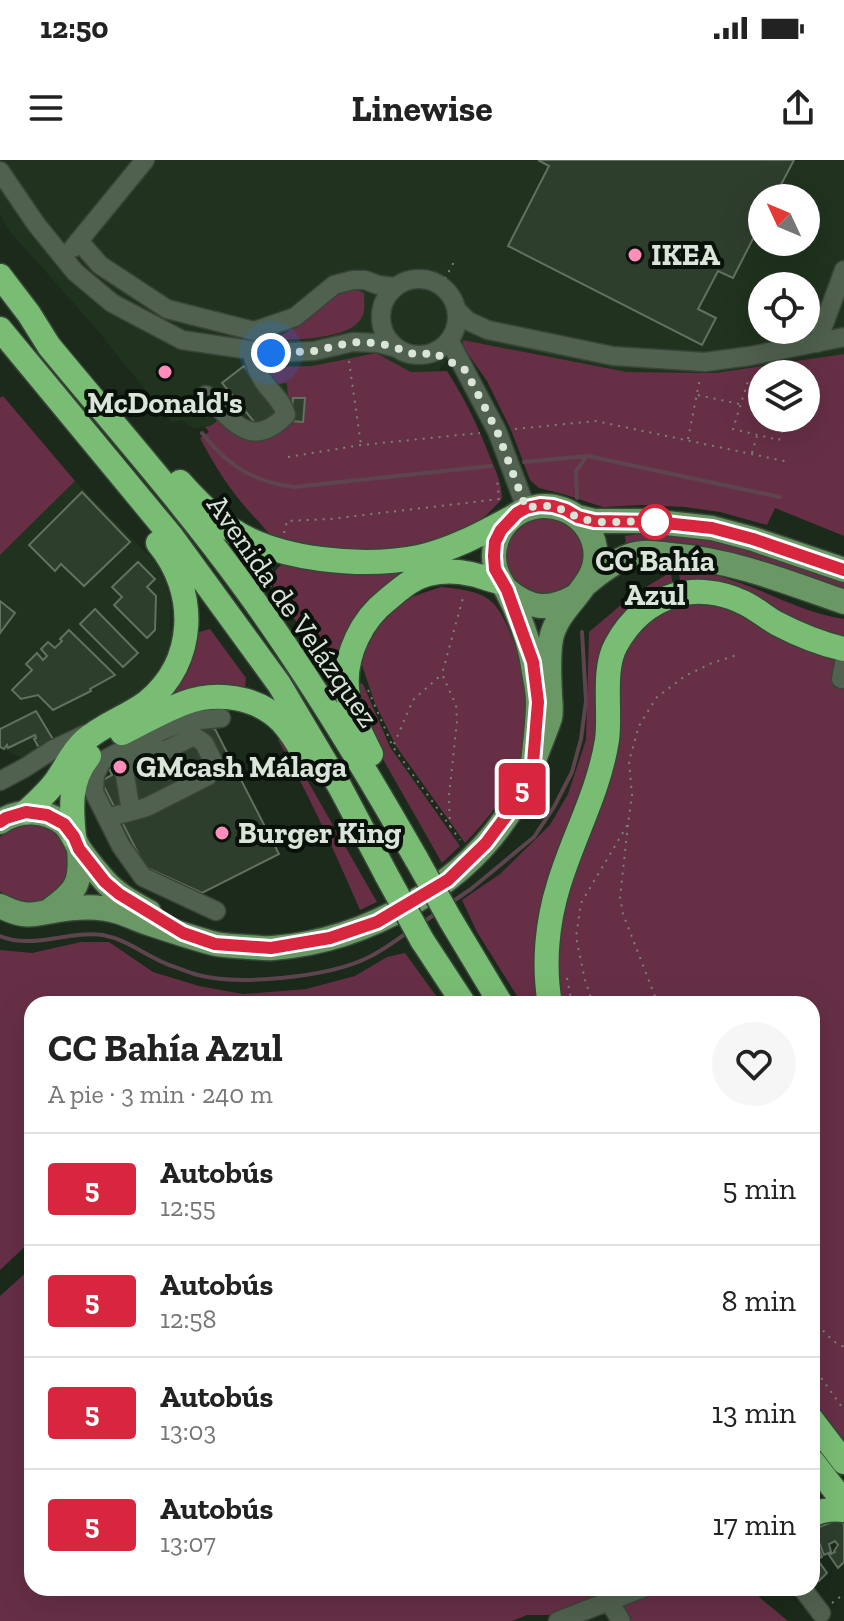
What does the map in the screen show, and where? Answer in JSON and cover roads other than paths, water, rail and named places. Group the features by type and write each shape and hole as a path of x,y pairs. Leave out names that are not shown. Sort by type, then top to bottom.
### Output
{"highway":[{"name":"Avenida de Velázquez","path":"0,276 49,346 245,588 311,685 391,813 496,996"},
{"path":"29,314 59,338 197,501 230,528 256,543 346,562 421,557 467,541 518,514"},
{"name":"Avenida de Velázquez","path":"0,329 172,537 279,684 340,787 422,940 459,996"},
{"path":"26,812 58,778 71,755 84,741 146,702 167,681 181,656 187,626 182,587 167,554 83,453 66,411"},
{"path":"391,813 378,768 358,728 342,675 362,627 403,586 427,574 470,573 504,586"},
{"path":"549,996 547,955 551,920 559,885 595,793 607,741 609,669 614,648 625,630 639,614 677,594 720,593 742,601 795,632 844,649"},
{"path":"77,843 71,803 75,780 82,764 93,752 110,739 186,712 201,699 228,697 258,705 282,722 336,808 385,871"},
{"path":"820,1430 844,1462"},
{"path":"820,1471 844,1502"},
{"path":"820,1512 844,1510"}],"main road":[{"path":"533,763 538,702 533,662 495,569 494,556 495,542 501,530 518,514 540,505 553,506 594,521 655,522 712,528 844,570"},
{"path":"0,906 23,915 93,906 215,944 271,948 330,938 377,922 448,880 486,843 516,803 551,715 549,670 552,636 561,616 593,572 595,548 586,526 578,517"},
{"path":"504,586 518,600 532,605 547,607 561,604 603,569 630,555 652,553 705,558 844,602"},
{"path":"0,822 26,812 47,815 64,824 105,882 183,933"},
{"path":"49,911 68,898 74,889 81,871 77,843"}],"street":[{"path":"62,258 145,160"},
{"path":"0,171 62,258 112,303 182,340 271,353 314,351 350,343 378,343 421,355 443,347 451,335 456,322 453,300 441,286 428,280 416,278 404,281 386,296 381,313 363,336 350,343"},
{"path":"79,241 100,265 167,309 254,331 295,317 334,285 365,280 394,287"},
{"path":"820,335 844,270"},
{"path":"353,280 364,287 381,313 383,330 397,348"},
{"path":"456,309 468,321 488,330 613,356 705,362 812,344"},
{"path":"451,335 488,330"},
{"path":"451,335 465,370 497,431 518,514"},
{"path":"820,342 844,337"},
{"path":"206,395 240,428 256,432 268,431 286,415 284,407 259,375 251,350"},
{"path":"433,352 465,370"},
{"path":"215,944 221,908 143,877 133,865 94,792 95,775 102,761 152,735 186,712 221,718"},
{"path":"3,773 110,722"},
{"path":"107,818 147,807 208,776 213,761 204,743 194,736 166,750 150,750 123,764 131,811"},
{"path":"558,1621 622,1596"},
{"path":"808,1596 821,1613"},
{"path":"609,1601 621,1621"}],"waterway":[{"path":"202,433 221,454 242,470 266,481 294,487 491,466"},
{"path":"577,498 576,471 587,456"},
{"path":"524,462 588,456 780,497"},
{"path":"452,902 534,837 572,772 581,739 586,701 582,632"},
{"path":"422,923 438,912"},
{"path":"0,936 12,940 38,941 103,935 195,974 237,980 307,975 350,965 378,952 408,932"}],"place":[{"name":"IKEA","path":"635,255"},
{"name":"McDonald's","path":"165,372"},
{"name":"CC Bahía Azul","path":"655,522"},
{"name":"GMcash Málaga","path":"120,767"},
{"name":"Burger King","path":"222,833"}]}
